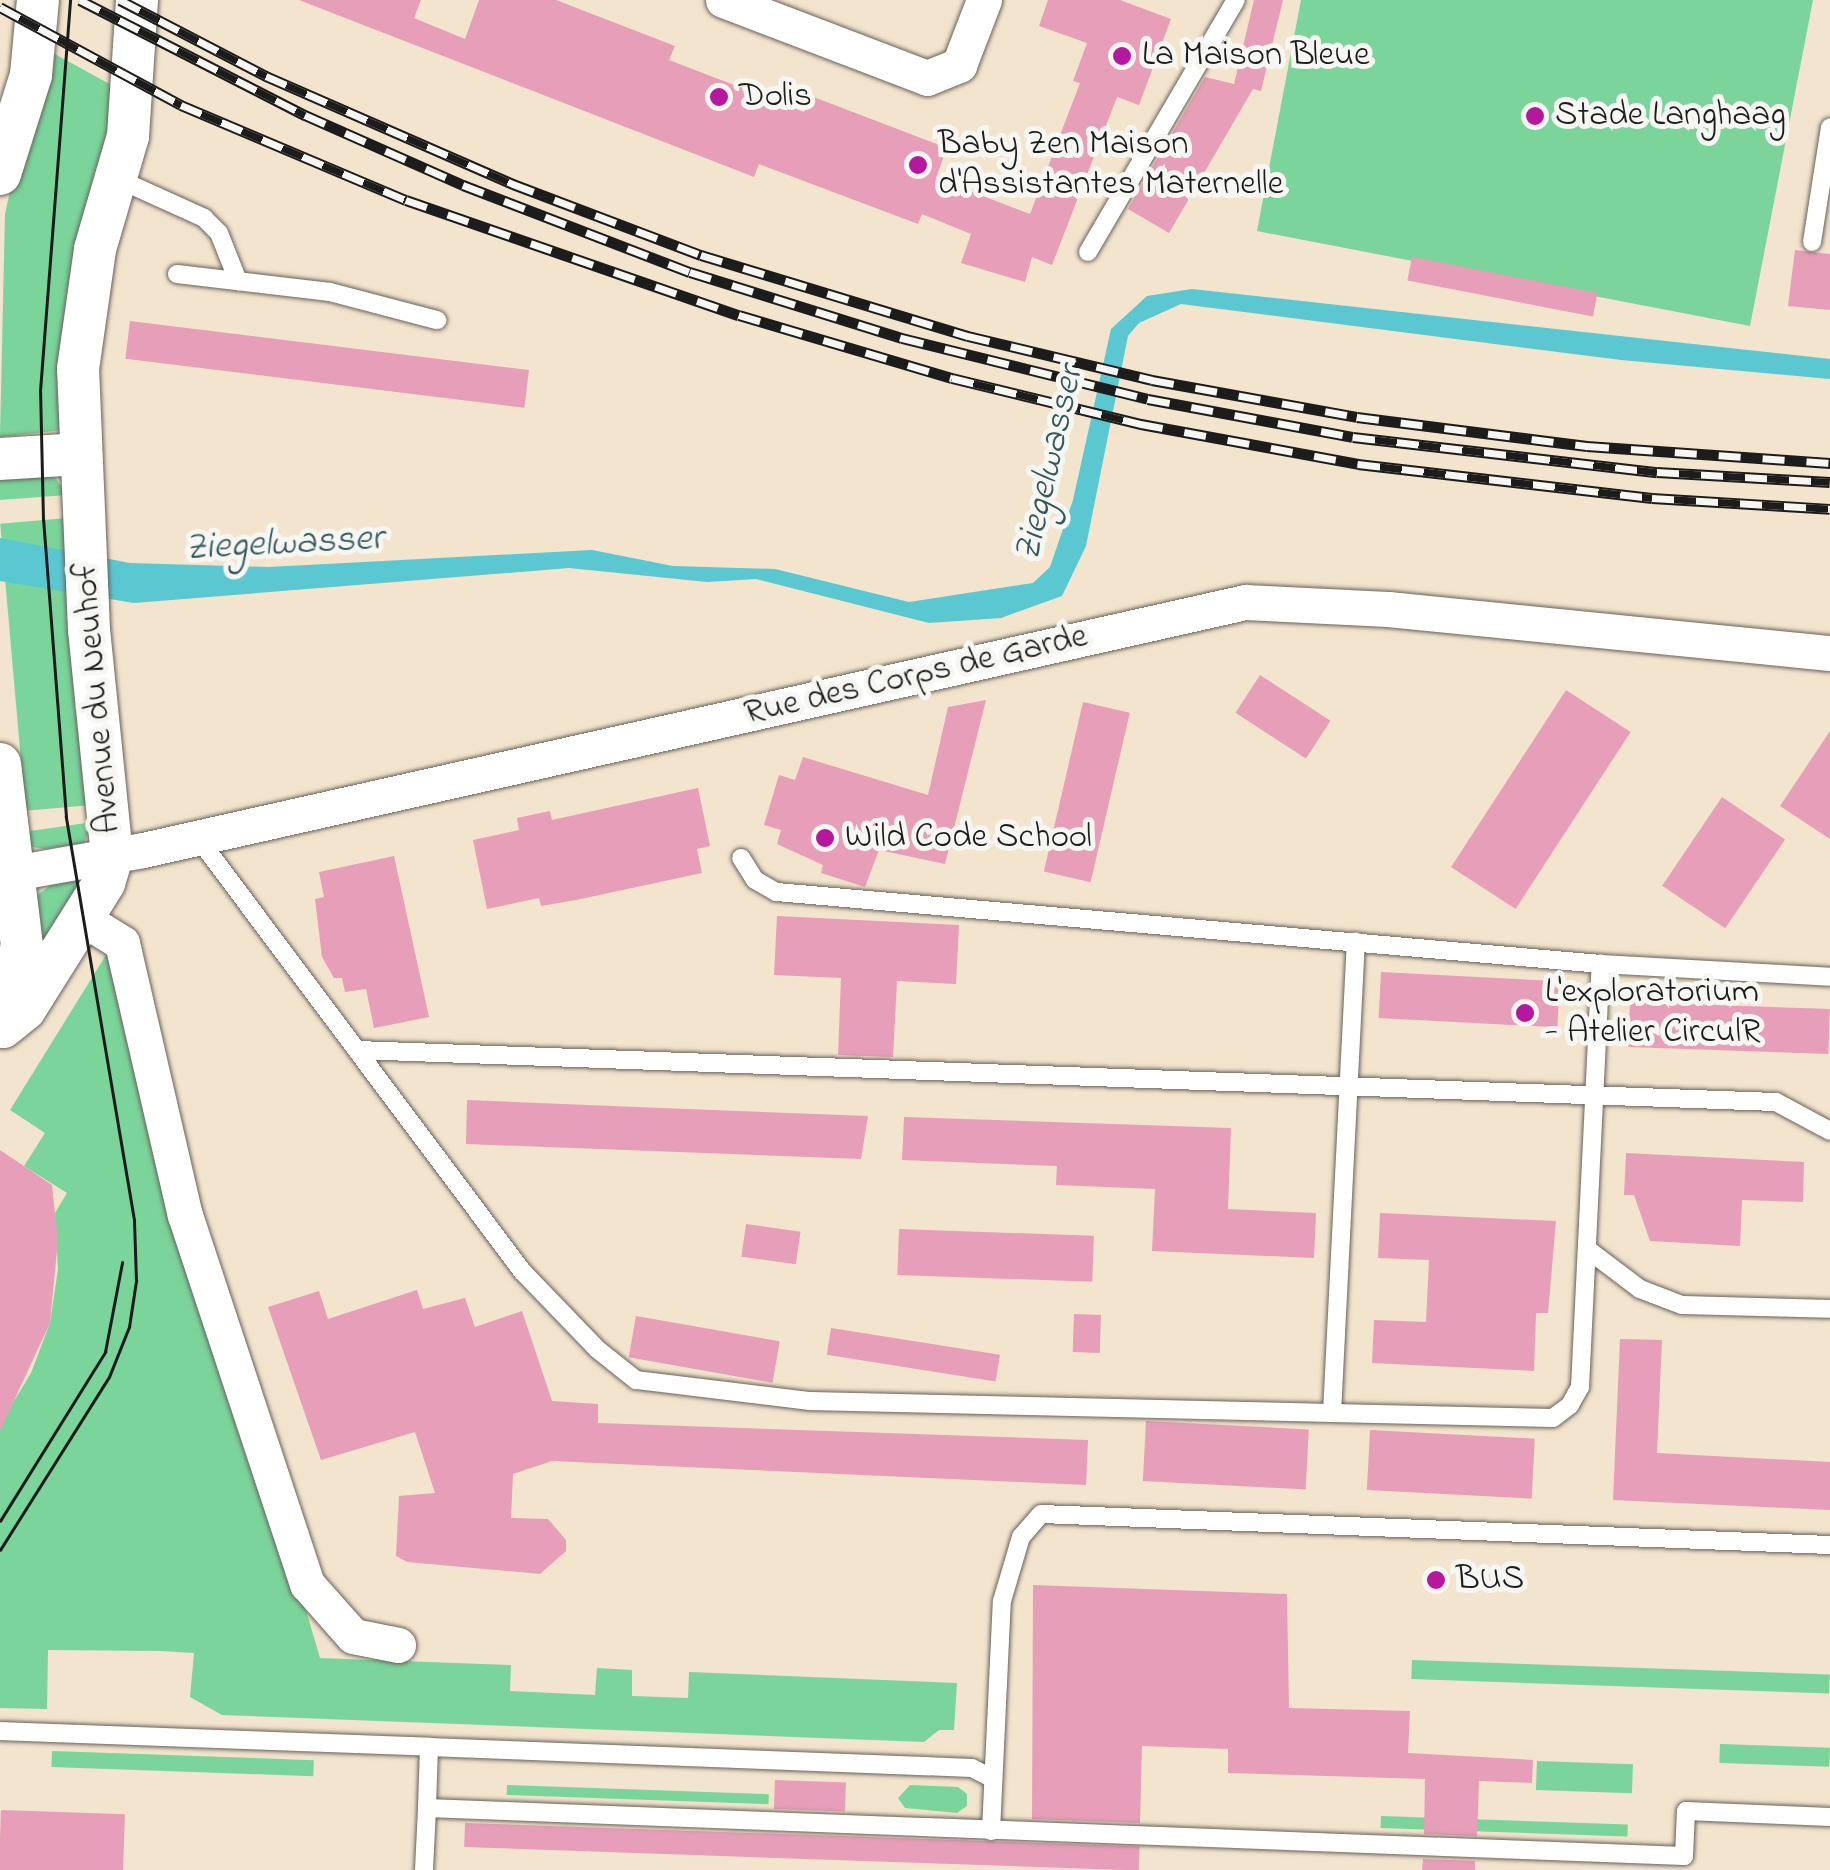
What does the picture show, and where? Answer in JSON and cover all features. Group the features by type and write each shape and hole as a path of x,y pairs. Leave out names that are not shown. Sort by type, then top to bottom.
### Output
{"street":[{"path":"0,174 32,75 38,0"},
{"name":"Avenue du Neuhof","path":"2,1029 25,1009 82,918 112,856 79,454 84,304 128,136 136,0"},
{"path":"722,0 927,78 959,65 984,0"},
{"path":"0,459 79,454"},
{"name":"Rue des Corps de Garde","path":"14,873 198,838 1245,602 1388,608 1830,653"},
{"name":"Avenue du Neuhof","path":"1,785 22,945 2,1029"},
{"path":"82,918 122,943 185,1215 307,1584 354,1636 398,1646"}],"lane":[{"path":"1088,252 1236,0"},
{"path":"1812,242 1830,126"},
{"path":"116,178 204,218 219,234 238,282"},
{"path":"177,274 362,298 437,320"},
{"path":"198,838 522,1271 597,1350 636,1380 810,1401 1554,1418 1580,1386 1601,964"},
{"path":"741,858 754,880 776,892 1601,964 1830,977"},
{"path":"1332,1413 1344,1090 1356,942"},
{"path":"356,1050 1594,1100 1776,1102 1830,1131"},
{"path":"1587,1248 1640,1288 1682,1305 1830,1309"},
{"path":"990,1831 1002,1601 1021,1536 1041,1514 1830,1545"},
{"path":"0,1731 972,1768 992,1778"},
{"path":"424,1870 429,1747"},
{"path":"427,1808 1684,1863 1686,1812 1830,1817"}],"green space":[{"name":"Stade Langhaag","path":"1301,0 1813,0 1750,326 1257,231"},
{"path":"42,47 115,87 63,430 0,437 5,214"},
{"path":"54,476 67,495 0,500 0,478"},
{"path":"67,518 92,805 25,811 0,524"},
{"path":"93,822 84,843 44,849 32,847 23,832"},
{"path":"81,879 87,882 35,951 36,896 52,884"},
{"path":"106,955 115,960 320,1658 511,1665 510,1691 595,1695 597,1668 632,1670 632,1696 688,1698 689,1672 957,1683 954,1730 939,1730 924,1742 222,1715 190,1697 194,1653 161,1651 48,1650 47,1709 0,1708 0,1424 31,1373 50,1323 58,1269 55,1213 67,1193 24,1166 45,1133 10,1110"},
{"path":"1412,1660 1830,1675 1829,1694 1411,1679"},
{"path":"1720,1744 1830,1748 1829,1767 1719,1763"},
{"path":"52,1751 314,1760 313,1776 51,1767"},
{"path":"1537,1761 1633,1764 1632,1793 1536,1790"},
{"path":"507,1785 769,1794 768,1804 507,1795"},
{"path":"910,1785 958,1787 967,1794 967,1806 957,1813 905,1808 898,1798"},
{"path":"1381,1816 1628,1825 1627,1837 1381,1828"}],"water":[{"path":"1192,289 1830,359 1830,379 1621,360 1181,304 1139,323 1128,336 1086,546 1062,596 1001,618 929,623 756,579 707,582 569,568 134,603 0,581 0,538 130,563 269,567 592,550 673,566 775,569 909,602 1033,583 1050,567 1073,500 1111,329 1147,296"}],"building":[{"path":"299,0 421,0 414,18 465,39 479,0 556,0 675,46 669,60 804,112 811,96 947,148 936,178 1030,214 1080,83 1073,81 1087,43 1039,26 1048,0 1120,0 1171,19 1139,105 1117,97 1052,265 1032,257 1025,282 961,263 971,234 922,214 918,224 759,164 754,177"},
{"path":"1254,0 1283,0 1261,91 1253,89 1169,233 1128,209 1205,77 1234,84"},
{"path":"1795,250 1830,254 1830,310 1788,306"},
{"path":"1412,257 1598,293 1593,317 1407,281"},
{"path":"130,321 529,370 524,408 125,359"},
{"path":"1260,675 1330,721 1306,758 1235,713"},
{"path":"1566,690 1631,732 1516,909 1451,867"},
{"path":"986,700 945,864 879,850 865,887 821,873 823,865 777,844 781,830 764,825 779,775 795,780 803,757 928,795 948,707"},
{"path":"1083,702 1130,713 1091,882 1044,872"},
{"path":"1830,731 1830,839 1780,806"},
{"path":"698,788 710,846 697,849 702,873 541,906 539,898 487,909 473,840 519,830 517,818 550,811 552,820"},
{"path":"1722,797 1785,839 1725,928 1662,886"},
{"path":"394,856 429,1017 374,1028 366,989 345,992 342,978 334,978 322,957 315,899 324,897 319,872"},
{"path":"777,916 959,925 956,984 897,981 893,1057 838,1055 841,978 774,975"},
{"path":"1381,972 1560,981 1557,1027 1379,1018"},
{"path":"1630,1002 1830,1009 1828,1054 1628,1047"},
{"path":"467,1100 868,1116 861,1159 466,1144"},
{"path":"904,1117 1231,1128 1228,1209 1316,1213 1314,1258 1152,1251 1155,1189 1056,1185 1057,1166 902,1160"},
{"path":"0,1150 52,1185 58,1240 50,1323 0,1431"},
{"path":"1626,1153 1804,1162 1803,1202 1742,1200 1740,1246 1650,1241 1634,1195 1624,1195"},
{"path":"1380,1213 1556,1221 1548,1313 1536,1313 1534,1371 1372,1363 1374,1320 1426,1322 1429,1260 1378,1258"},
{"path":"746,1224 800,1232 796,1264 741,1257"},
{"path":"899,1229 1094,1236 1092,1282 897,1275"},
{"path":"417,1290 423,1309 465,1298 475,1327 522,1311 552,1401 598,1404 598,1423 1088,1440 1086,1485 552,1461 513,1474 511,1518 548,1519 566,1540 566,1551 540,1574 407,1562 396,1556 399,1496 435,1493 415,1432 321,1460 268,1307 319,1291 328,1319"},
{"path":"1074,1314 1101,1315 1100,1353 1073,1352"},
{"path":"636,1316 780,1341 772,1383 629,1357"},
{"path":"831,1328 1000,1355 996,1381 827,1355"},
{"path":"1620,1339 1662,1340 1657,1453 1830,1462 1830,1510 1613,1500"},
{"path":"1146,1421 1309,1430 1306,1489 1143,1481"},
{"path":"1370,1430 1535,1439 1532,1499 1367,1490"},
{"path":"1033,1585 1287,1594 1289,1708 1410,1711 1408,1753 1533,1760 1532,1783 1479,1781 1477,1836 1424,1834 1425,1779 1228,1773 1228,1749 1142,1746 1140,1823 1032,1819"},
{"path":"775,1780 846,1782 845,1811 774,1809"},
{"path":"1,1810 125,1814 123,1870 0,1870"},
{"path":"465,1823 1140,1847 1139,1870 464,1847"},
{"path":"1423,1859 1475,1861 1475,1870 1422,1870"}],"tram line":[{"path":"0,1550 109,1377 129,1327 136,1281 134,1220 66,817 43,520 40,391 70,0"},
{"path":"0,1521 105,1352 122,1263"}],"railway":[{"path":"80,0 305,115 463,185 690,272 902,338 1148,399 1353,437 1657,472 1830,482"},
{"path":"120,0 266,76 513,184 701,255 968,336 1152,380 1357,417 1587,446 1830,463"},
{"path":"0,7 181,105 406,200 739,315 952,378 1141,424 1358,464 1652,498 1830,509"}],"place":[{"name":"La Maison Bleue","path":"1122,56"},
{"name":"Dolis","path":"719,97"},
{"name":"Stade Langhaag","path":"1535,116"},
{"name":"Baby Zen Maison d'Assistantes Maternelle","path":"918,165"},
{"name":"Wild Code School","path":"825,838"},
{"name":"L'exploratorium - Atelier CirculR","path":"1525,1013"},
{"name":"BUS","path":"1436,1580"}],"water label":[{"name":"Ziegelwasser","path":"1051,464"},
{"name":"Ziegelwasser","path":"284,545"}]}
